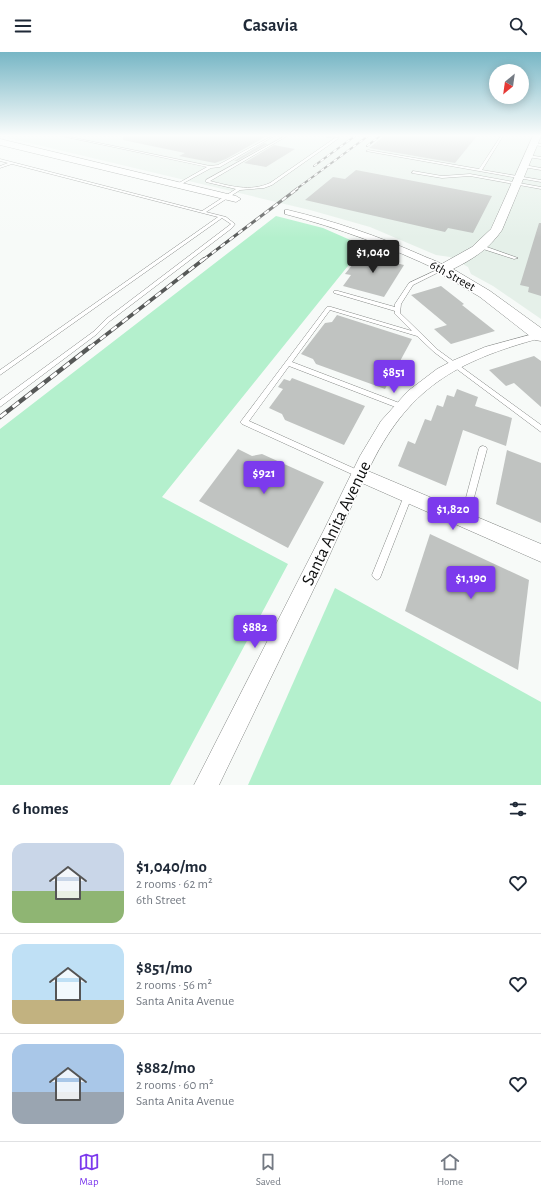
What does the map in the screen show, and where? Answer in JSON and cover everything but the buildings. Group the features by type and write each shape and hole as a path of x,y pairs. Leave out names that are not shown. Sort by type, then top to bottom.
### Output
{"street":[{"path":"117,170 231,198"},
{"path":"444,268 464,259 482,247 498,228 522,170"},
{"name":"6th Street","path":"288,212 364,234 444,268 485,294 541,335"},
{"name":"Santa Anita Avenue","path":"206,785 359,474 383,429 400,406 427,382 455,364 486,350 541,335"},
{"path":"359,474 541,553"}],"lane":[{"path":"0,404 95,333 108,320 233,224 221,217 40,170"},
{"path":"178,185 204,170"},
{"path":"227,170 207,182 239,189 264,187 291,170"},
{"path":"481,170 541,188"},
{"path":"413,172 442,177 470,175 518,181 541,181"},
{"path":"203,212 231,198 239,189"},
{"path":"0,373 221,217"},
{"path":"482,247 516,258"},
{"path":"444,268 411,284 398,304 397,313 436,351 541,429"},
{"path":"336,292 398,310"},
{"path":"359,474 244,422 329,308 417,334"},
{"path":"288,363 400,406"},
{"path":"464,520 483,449"},
{"path":"377,575 408,496"}],"shaded area":[{"path":"143,170 541,170 541,319 493,286 471,274 468,267 450,257 436,255 370,227 310,210"}],"green space":[{"path":"276,216 323,228 364,246 162,497 288,564 170,785 0,785 0,429"},
{"path":"335,588 541,702 541,785 248,785"}],"railway":[{"path":"295,190 322,170"},
{"path":"203,260 297,189"},
{"path":"89,348 204,259"},
{"path":"0,417 90,347"}]}
